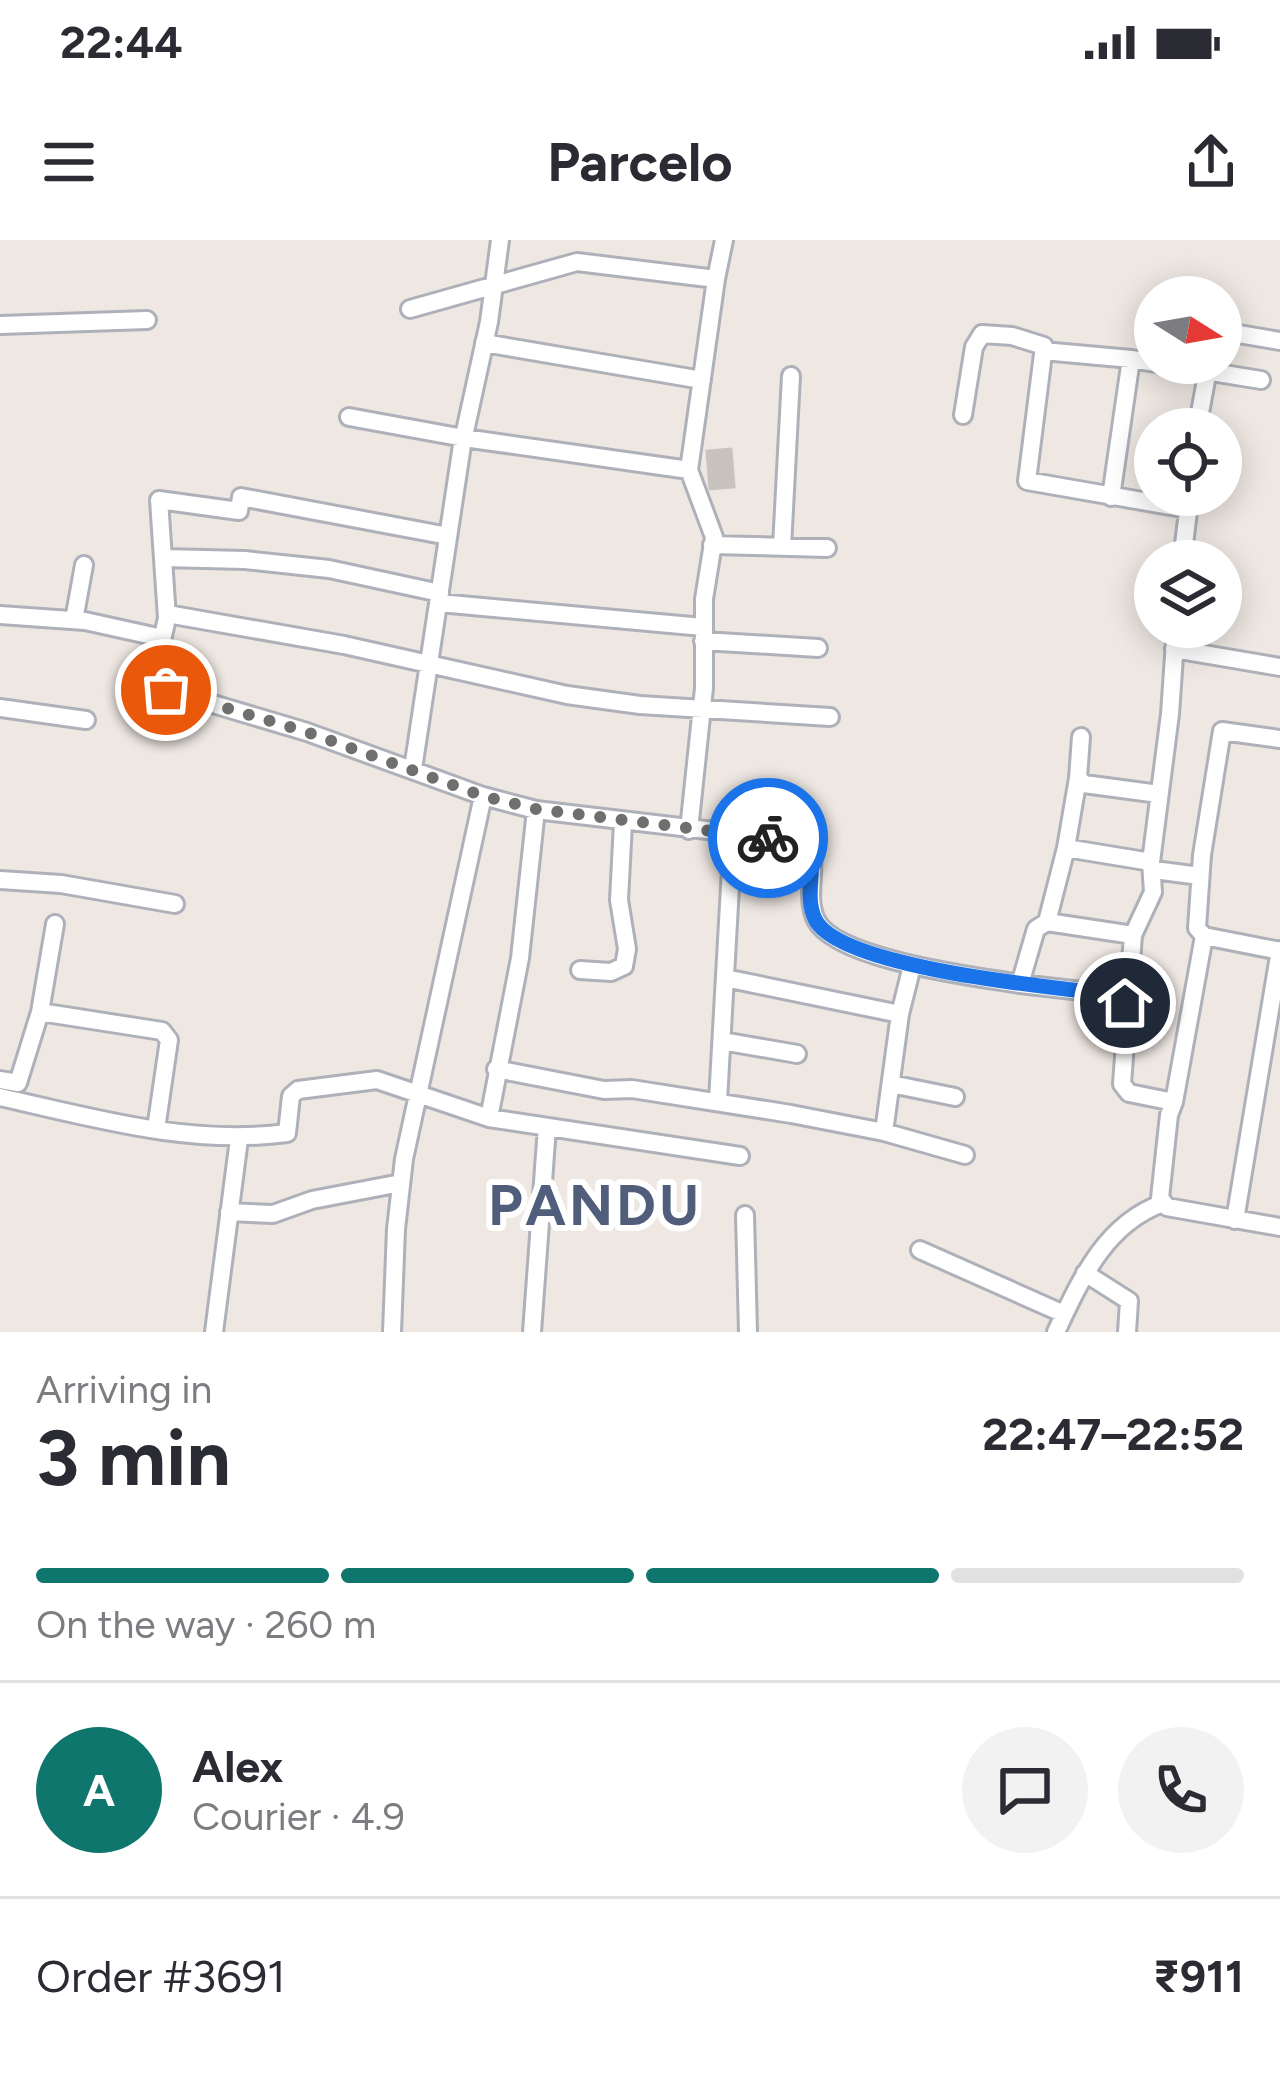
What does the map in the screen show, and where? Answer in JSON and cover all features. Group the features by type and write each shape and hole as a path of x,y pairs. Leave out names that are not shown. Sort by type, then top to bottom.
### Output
{"street":[{"path":"413,769 500,240"},
{"path":"689,830 712,545 708,517 689,470 724,240"},
{"path":"410,309 577,262 716,279"},
{"path":"0,325 147,320"},
{"path":"1242,332 1280,341"},
{"path":"963,415 974,347 982,334 1044,346 1027,481 1134,498"},
{"path":"484,343 702,380"},
{"path":"1043,351 1134,359"},
{"path":"1111,497 1131,359"},
{"path":"1242,375 1262,380"},
{"path":"782,547 791,376"},
{"path":"349,417 689,470"},
{"path":"448,536 241,497 238,511 159,500 167,618 160,676 166,690 307,732 483,796 536,809 810,845 814,858 811,901 823,930 856,947 912,966 1126,996"},
{"path":"712,545 827,548"},
{"path":"163,558 329,569 440,598 818,648"},
{"path":"74,620 84,566"},
{"path":"0,615 136,630 153,636 161,645"},
{"path":"167,618 173,615 430,664 567,695 701,710 830,717"},
{"path":"1174,1102 1130,1093 1122,1084 1133,935 1153,892 1174,649 1280,667"},
{"path":"0,707 86,719"},
{"path":"1235,1220 1280,950 1204,936 1197,928 1200,876 1222,731 1280,739"},
{"path":"1047,922 1066,848 1081,737"},
{"path":"1078,778 1084,784 1159,794"},
{"path":"392,1332 401,1183 483,796"},
{"path":"488,1118 520,958 536,809"},
{"path":"580,970 611,972 624,966 627,949 619,900 623,823"},
{"path":"718,1101 733,833"},
{"path":"1066,848 1200,876"},
{"path":"0,880 61,884 175,904"},
{"path":"1020,984 1036,929 1047,922 1133,935"},
{"path":"0,1080 18,1083 40,1012 55,924"},
{"path":"1204,936 1169,1115 1160,1198 1167,1208 1280,1227"},
{"path":"884,1132 900,1014 912,966"},
{"path":"725,979 900,1014"},
{"path":"40,1012 162,1030 169,1040 156,1129"},
{"path":"722,1041 797,1054"},
{"path":"496,1070 604,1090 632,1089 718,1101 884,1132 965,1155"},
{"path":"0,1097 156,1129 239,1139 286,1133 290,1096 298,1090 377,1079 488,1118 740,1156"},
{"path":"891,1084 955,1097"},
{"path":"532,1332 547,1126"},
{"path":"214,1332 239,1139"},
{"path":"229,1212 273,1214 312,1200 401,1183"},
{"path":"1056,1332 1084,1273 1116,1232 1141,1211 1163,1203"},
{"path":"745,1215 748,1332"},
{"path":"920,1250 1064,1314"},
{"path":"1084,1273 1129,1301 1127,1332"}],"building":[{"path":"731,449 734,487 710,489 707,451"}],"way so far":[{"path":"166,690 384,757 483,796 600,820 768,838"}],"district":[{"name":"PANDU","path":"595,1205"}],"route":[{"path":"768,838 810,845 815,919 823,930 856,947 912,966 1126,996 1125,1003"}]}
